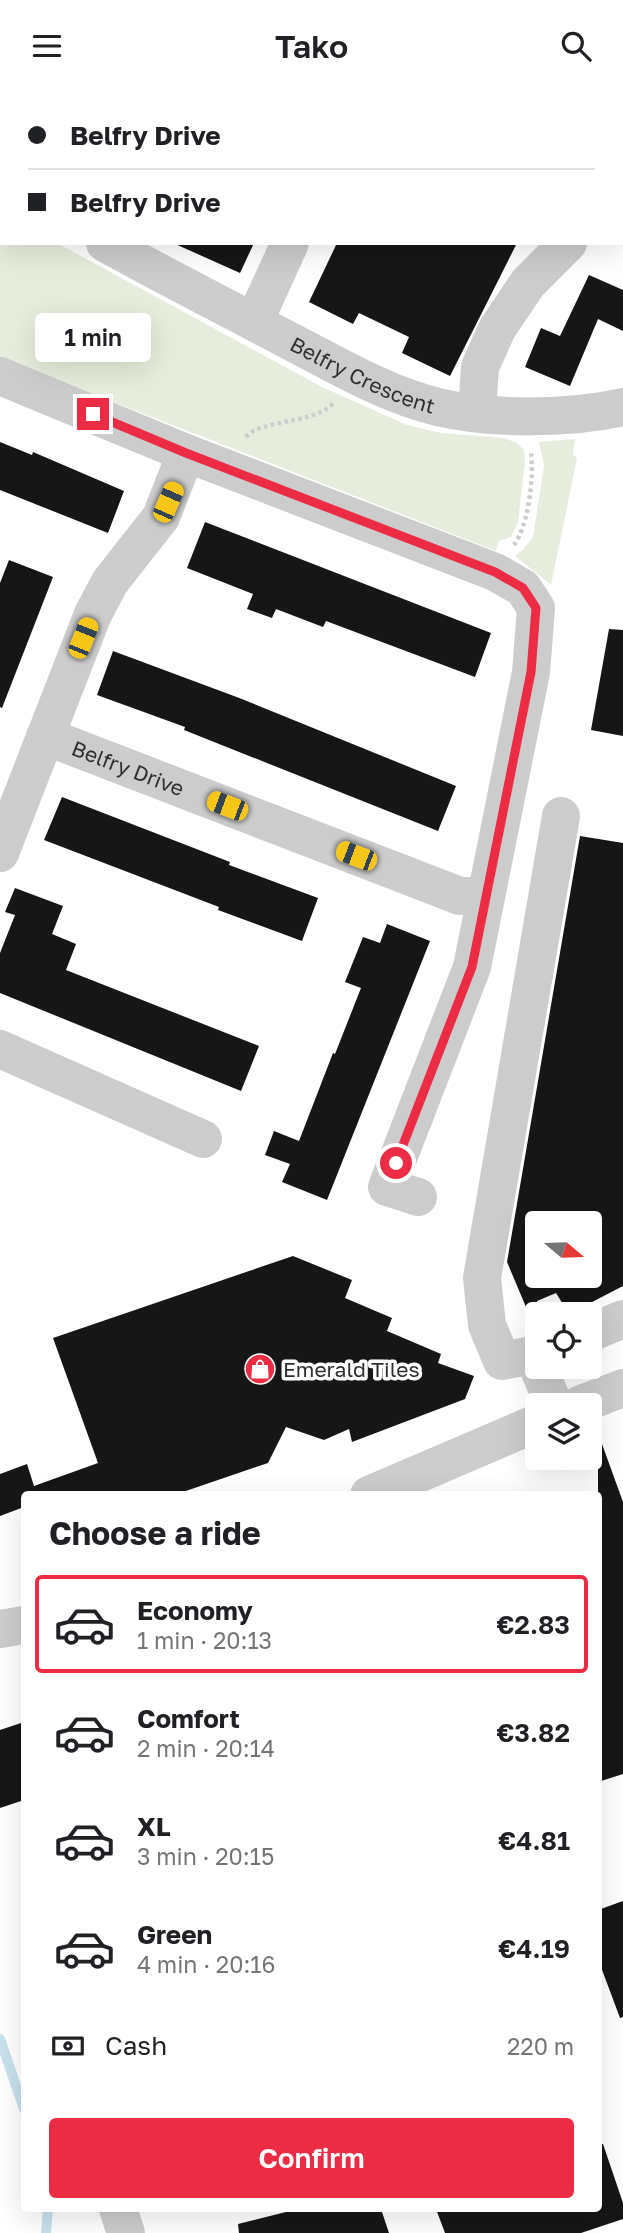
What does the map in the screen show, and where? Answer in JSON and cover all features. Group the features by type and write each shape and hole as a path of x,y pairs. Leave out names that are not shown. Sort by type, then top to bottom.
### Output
{"street":[{"name":"Belfry Crescent","path":"109,245 352,372 395,393 439,408 509,417 594,414 623,407"},
{"path":"254,322 289,245"},
{"path":"477,412 480,367 497,329 528,283 566,245"},
{"path":"0,376 186,453 495,572 523,588 536,608 531,672 472,967 387,1187 418,1197"},
{"name":"Belfry Drive","path":"0,853 93,614 110,582 161,517 186,453"},
{"name":"Belfry Drive","path":"45,736 460,896 486,896"},
{"path":"525,1357 502,1361 487,1325 482,1278 561,816"},
{"path":"0,1049 203,1139"},
{"path":"602,1328 623,1319"},
{"path":"602,1396 623,1388"},
{"path":"389,1491 409,1487 525,1429"},
{"path":"0,1629 21,1626"},
{"path":"119,2212 126,2233"}],"path":[{"path":"230,469 250,432 306,419 332,406 352,372"},
{"path":"495,572 503,555 522,534 532,460 527,416"}],"green space":[{"path":"0,245 61,245 322,387 407,425 441,433 504,438 517,443 524,450 525,463 518,522 511,537 499,541 496,551 0,358"},
{"path":"575,439 573,455 577,458 551,585 515,556 533,537 544,466 539,442"}],"building":[{"path":"177,245 253,245 240,273"},
{"path":"336,245 516,245 450,376 402,353 409,337 359,313 353,324 309,302"},
{"path":"589,275 623,290 623,331 598,319 570,386 525,367 541,328 560,336"},
{"path":"0,442 32,455 33,452 124,491 108,533 0,490"},
{"path":"205,522 491,633 475,677 326,621 323,627 276,609 272,618 247,609 253,594 187,568"},
{"path":"9,560 53,577 2,708 0,583"},
{"path":"609,629 623,630 623,736 591,730"},
{"path":"113,651 242,699 456,786 438,831 184,730 185,727 97,695"},
{"path":"62,797 318,898 302,941 44,840"},
{"path":"580,836 623,843 623,1286 592,1302 562,1302 556,1293 537,1302 525,1302 525,1305 507,1262"},
{"path":"15,888 63,906 52,934 76,944 66,970 259,1046 241,1091 0,993 0,953 15,915 5,912"},
{"path":"387,924 430,941 327,1200 282,1182 290,1164 265,1155 274,1131 299,1141 361,988 345,982 363,937 380,943"},
{"name":"Emerald Tiles","path":"293,1256 352,1280 345,1298 392,1318 387,1331 441,1354 438,1363 474,1376 465,1399 352,1442 349,1429 324,1440 286,1427 268,1463 186,1491 21,1491 21,1508 0,1516 0,1474 27,1464 34,1486 98,1463 53,1338"},
{"path":"602,1444 623,1502 623,1774 602,1781 602,1491 598,1491 598,1470 602,1470"},
{"path":"21,1723 21,1801 0,1808 0,1730"},
{"path":"623,1901 623,2017 620,2018 602,1970 602,1909"},
{"path":"602,2144 623,2203 623,2219 581,2233 445,2233 437,2212 602,2212"},
{"path":"286,2212 382,2212 389,2233 239,2233 238,2224"}],"waterway":[{"path":"0,2039 21,2100"},
{"path":"46,2233 48,2212"}],"place":[{"name":"Emerald Tiles","path":"260,1369"}],"route":[{"path":"93,414 186,453 495,572 523,588 536,608 531,672 472,967 396,1163"}]}
